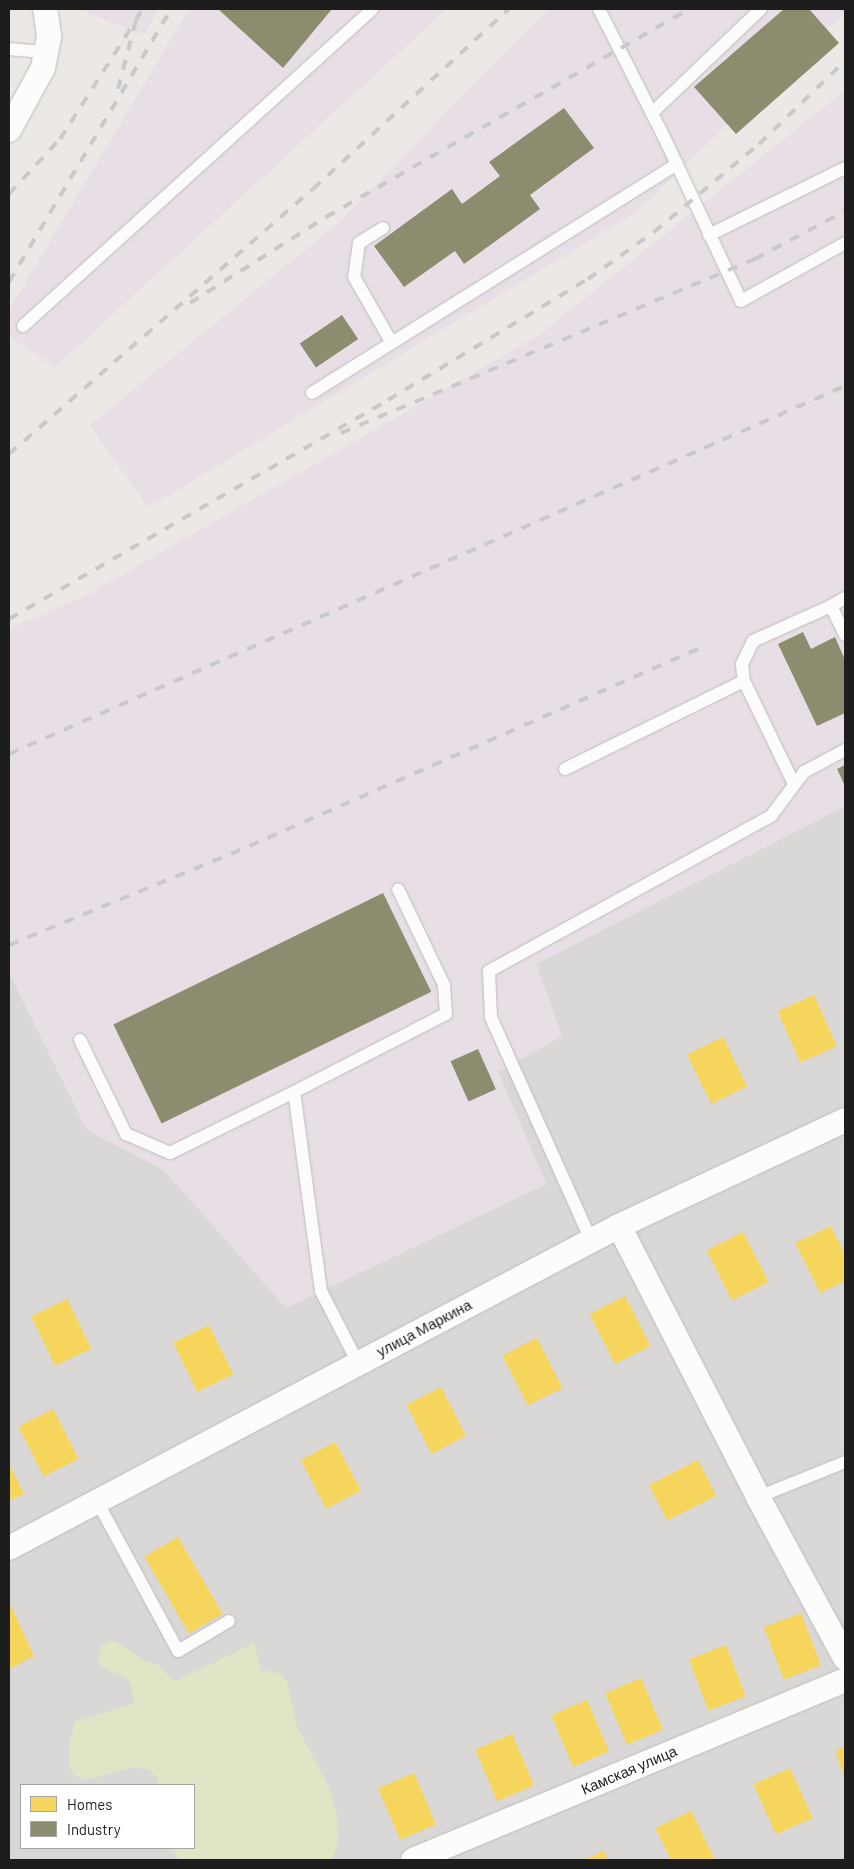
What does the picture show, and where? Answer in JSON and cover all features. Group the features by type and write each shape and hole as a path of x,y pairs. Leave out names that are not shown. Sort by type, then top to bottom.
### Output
{"street":[{"path":"9,130 30,96 46,52 49,36 45,9"},
{"name":"улица Маркина","path":"9,1548 618,1226 845,1120"},
{"path":"618,1226 758,1497 845,1658"},
{"name":"Камская улица","path":"413,1860 845,1680"}],"lane":[{"path":"24,326 372,9"},
{"path":"600,9 677,164 741,301 845,243"},
{"path":"652,113 761,9"},
{"path":"9,49 46,52"},
{"path":"312,393 677,164"},
{"path":"709,235 845,168"},
{"path":"383,228 359,243 354,277 392,343"},
{"path":"794,784 744,681 742,664 753,641 845,598"},
{"path":"831,606 845,635"},
{"path":"565,769 744,681"},
{"path":"591,1240 491,1017 489,971 771,816 804,772 845,750"},
{"path":"80,1040 126,1134 170,1153 446,1014 444,985 398,889"},
{"path":"294,1092 321,1291 358,1363"},
{"path":"758,1497 845,1462"},
{"path":"98,1501 178,1651 229,1621"}],"shaded area":[{"path":"84,9 158,9 144,35 87,13"},
{"path":"189,9 447,9 55,367 9,336 9,310"},
{"path":"549,9 845,9 845,12 635,213 148,508 90,425 335,226"},
{"path":"845,90 845,806 536,964 562,1036 498,1072 546,1184 286,1308 164,1170 87,1130 9,972 9,629 85,596 538,336"},
{"path":"845,806 845,1860 9,1860 9,972 87,1130 164,1170 286,1308 546,1184 498,1072 562,1036 536,964"}],"green space":[{"path":"113,1641 126,1647 141,1659 160,1666 174,1682 254,1643 261,1671 280,1673 287,1682 297,1726 329,1788 337,1814 338,1845 331,1860 179,1860 174,1849 195,1849 195,1784 158,1784 158,1779 149,1770 135,1767 86,1780 75,1776 69,1766 69,1744 75,1722 135,1703 129,1679 99,1665 100,1647"}],"building: Homes":[{"path":"814,995 837,1046 800,1062 777,1011"},
{"path":"723,1037 747,1086 711,1104 687,1055"},
{"path":"831,1226 845,1255 845,1281 820,1293 795,1243"},
{"path":"743,1232 768,1282 732,1301 706,1251"},
{"path":"625,1296 650,1346 615,1364 589,1314"},
{"path":"67,1299 91,1348 55,1366 31,1317"},
{"path":"209,1325 233,1374 197,1392 173,1343"},
{"path":"537,1338 562,1388 528,1406 502,1356"},
{"path":"441,1387 466,1436 431,1454 406,1405"},
{"path":"53,1409 78,1459 44,1477 18,1427"},
{"path":"335,1442 361,1491 326,1509 301,1460"},
{"path":"698,1460 716,1496 667,1521 649,1485"},
{"path":"9,1464 24,1494 9,1501"},
{"path":"178,1537 222,1614 189,1634 144,1556"},
{"path":"11,1606 34,1656 9,1669 9,1607"},
{"path":"801,1613 821,1665 784,1680 764,1627"},
{"path":"726,1645 746,1696 708,1711 689,1659"},
{"path":"641,1678 663,1730 627,1745 605,1693"},
{"path":"587,1700 609,1752 573,1767 551,1715"},
{"path":"512,1734 534,1786 497,1801 475,1750"},
{"path":"845,1747 845,1779 835,1751"},
{"path":"790,1768 812,1818 776,1835 753,1784"},
{"path":"414,1773 436,1825 400,1840 378,1788"},
{"path":"691,1811 715,1860 671,1860 655,1828"},
{"path":"604,1851 608,1860 583,1860"}],"building: Industry":[{"path":"218,9 332,9 283,68"},
{"path":"784,9 809,9 839,43 736,134 694,87"},
{"path":"564,108 594,148 530,195 540,209 464,264 455,251 404,287 374,246 452,189 462,204 500,176 489,162"},
{"path":"342,315 358,339 316,368 300,344"},
{"path":"803,632 811,649 835,637 845,660 845,713 817,726 778,644"},
{"path":"845,765 845,786 837,769"},
{"path":"383,893 431,992 162,1123 113,1025"},
{"path":"478,1049 496,1089 468,1101 451,1061"}],"railway":[{"path":"118,89 136,20 142,9"},
{"path":"9,282 171,9"},
{"path":"9,454 313,189 509,9"},
{"path":"190,303 326,217 689,9"},
{"path":"9,194 60,139 136,20"},
{"path":"9,619 388,400 588,279 654,232 759,144 845,61"},
{"path":"341,433 755,259 845,211"},
{"path":"9,754 845,386"},
{"path":"9,945 231,854 707,645"}]}
